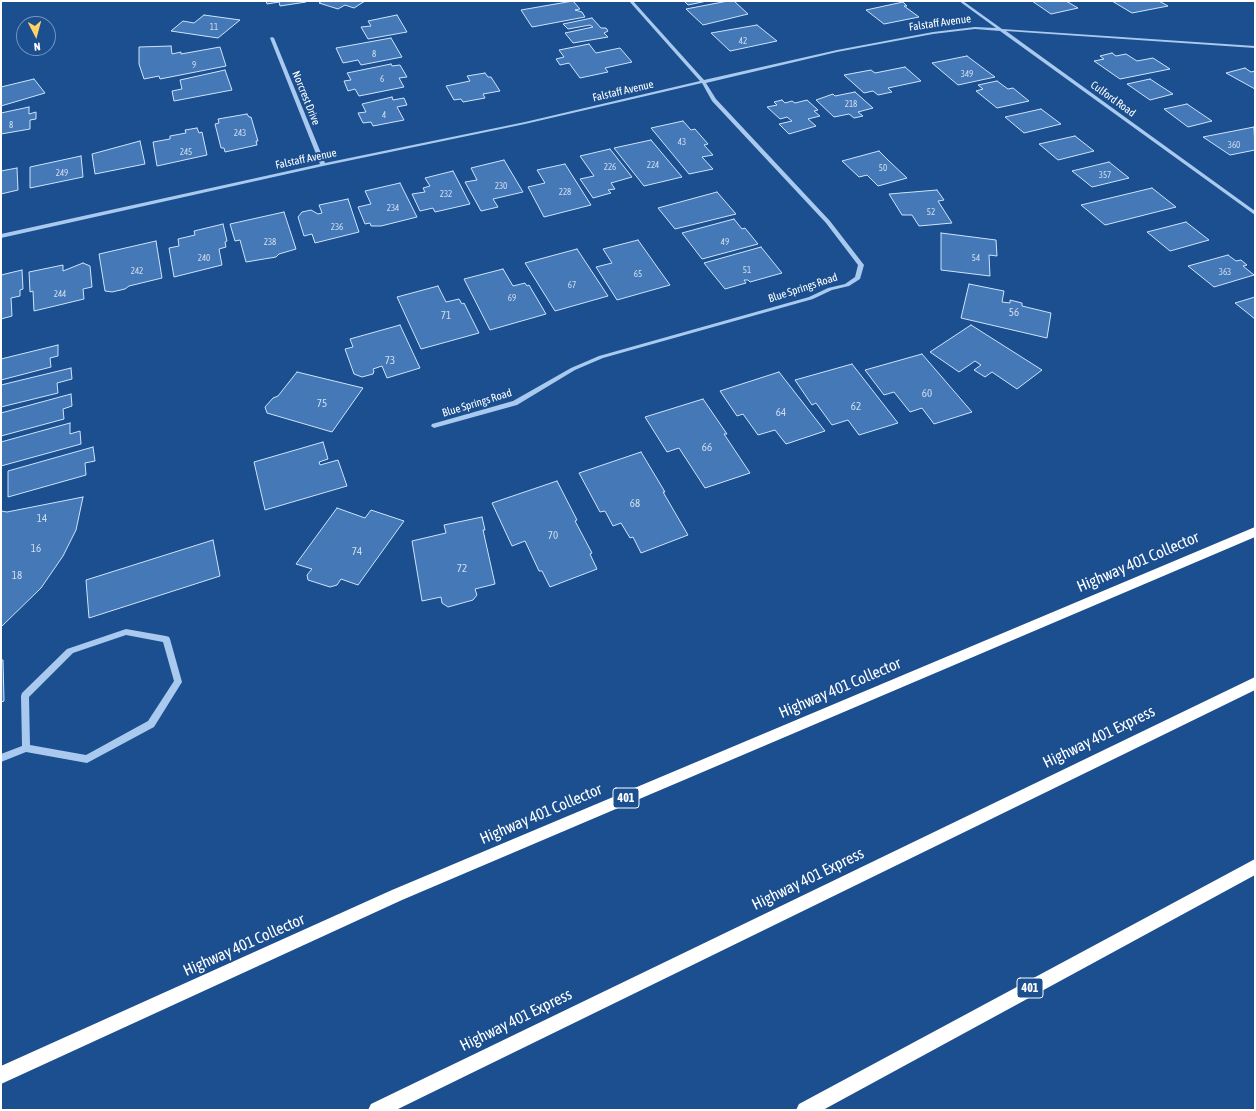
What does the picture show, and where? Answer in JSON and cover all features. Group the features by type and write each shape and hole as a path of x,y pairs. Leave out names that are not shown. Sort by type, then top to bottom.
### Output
{"highway":[{"name":"Highway 401 Collector","path":"1,1075 397,895 1255,532"},
{"name":"Highway 401 Express","path":"377,1110 1255,683"},
{"name":"401","path":"805,1110 1255,867"}],"street":[{"name":"Blue Springs Road","path":"434,426 515,403 573,369 601,357 811,298 830,289 847,285 858,278 861,264 828,222 714,100 704,83 631,1"},
{"name":"Culford Road","path":"961,1 1255,213"},
{"name":"Falstaff Avenue","path":"1,236 323,165 525,123 704,83 837,51 933,33 975,28 1255,47"},
{"name":"Norcrest Drive","path":"272,38 323,165"},
{"path":"1,758 26,748 87,760 151,724 178,682 166,639 126,632 70,651 24,696 26,748"}],"building":[{"path":"266,1 306,2 280,6 279,2 267,4"},
{"path":"322,1 365,1 354,8 345,5 338,9 319,3"},
{"path":"573,1 580,9 575,10 582,12 585,17 532,27 521,10"},
{"path":"684,1 707,1 688,5"},
{"path":"734,1 748,14 703,25 686,9"},
{"path":"1032,1 1066,1 1078,8 1051,14"},
{"path":"1112,1 1159,1 1168,6 1132,13"},
{"path":"903,2 907,6 904,6 919,17 884,24 866,10"},
{"path":"204,15 240,20 218,38 171,31 183,21 194,23"},
{"path":"397,15 407,32 368,39 361,27 371,26 368,21"},
{"path":"592,18 601,28 606,28 608,31 604,33 608,37 573,43 565,33 593,27 590,25 568,29 563,24"},
{"path":"757,25 777,41 730,51 711,33"},
{"path":"391,38 402,57 361,65 358,60 343,63 336,48"},
{"path":"589,44 596,53 620,48 632,62 605,68 608,72 580,78 569,63 560,65 556,59 564,57 559,50"},
{"path":"171,46 172,54 181,52 181,54 220,47 226,66 160,79 159,76 144,79 139,64 139,47"},
{"path":"1112,53 1116,56 1126,54 1137,61 1153,58 1170,69 1120,79 1094,61 1104,59 1100,56"},
{"path":"967,56 995,77 958,85 932,63"},
{"path":"391,64 392,66 400,65 407,77 399,78 404,87 359,96 355,89 348,91 344,81 351,80 347,73"},
{"path":"905,67 921,81 888,88 892,92 878,95 873,91 864,93 844,75 871,70 875,73"},
{"path":"1245,68 1251,72 1255,71 1255,89 1226,73"},
{"path":"225,70 232,90 174,101 172,91 182,89 180,80"},
{"path":"485,73 488,77 491,77 500,91 483,94 485,98 463,102 461,99 454,100 446,86 470,81 467,76"},
{"path":"34,79 45,93 1,106 1,87"},
{"path":"1150,79 1173,94 1150,100 1127,84"},
{"path":"997,81 1008,89 1013,88 1029,101 997,108 976,91 983,89 978,85"},
{"path":"855,92 873,108 858,112 863,116 854,118 849,114 834,117 816,100 833,94 835,96"},
{"path":"392,97 393,100 404,98 407,105 397,107 404,120 373,126 371,122 363,123 358,113 366,112 362,104"},
{"path":"782,100 785,103 792,101 795,103 807,100 818,110 814,111 820,116 808,119 816,126 789,134 779,124 792,121 787,117 780,119 767,107 777,105 774,102"},
{"path":"1187,104 1212,121 1188,127 1164,109"},
{"path":"29,107 29,114 36,112 36,119 30,120 30,129 1,134 1,113"},
{"path":"1041,109 1061,124 1024,133 1005,117"},
{"path":"247,114 251,117 258,141 256,141 257,145 225,152 224,148 221,148 215,124 219,123 218,119"},
{"path":"683,121 691,130 695,129 708,144 704,145 713,155 702,157 713,169 689,174 651,128"},
{"path":"1254,127 1255,150 1230,155 1203,137"},
{"path":"197,128 199,133 202,132 207,155 157,166 153,142 170,139 170,136 186,133 185,130"},
{"path":"1075,136 1094,151 1058,160 1039,144"},
{"path":"651,140 682,177 644,186 614,148"},
{"path":"140,141 145,164 95,174 92,154"},
{"path":"610,149 632,177 611,183 615,189 608,190 611,193 593,198 580,179 594,176 580,156"},
{"path":"879,151 907,178 878,186 867,175 859,177 842,161"},
{"path":"81,156 83,177 30,188 30,167"},
{"path":"504,160 523,192 493,199 498,207 481,211 465,182 477,180 471,168"},
{"path":"1109,162 1129,178 1092,187 1072,171"},
{"path":"565,164 591,205 544,217 528,187 545,183 537,170"},
{"path":"17,168 18,190 1,194 1,171"},
{"path":"453,171 470,204 435,212 433,208 420,211 412,194 425,192 423,188 430,186 425,178"},
{"path":"400,183 417,217 381,226 371,226 370,223 365,224 358,207 371,204 365,191"},
{"path":"1152,188 1176,207 1105,225 1081,205"},
{"path":"937,190 944,200 938,201 952,223 919,226 912,215 902,215 889,194"},
{"path":"717,192 736,214 675,229 658,208"},
{"path":"348,199 359,232 315,243 312,234 304,236 298,217 302,212 311,210 318,214 322,213 319,205"},
{"path":"284,212 296,249 279,254 276,257 246,262 240,240 235,241 230,224"},
{"path":"734,219 742,229 745,228 758,244 702,259 682,233"},
{"path":"1186,222 1209,240 1170,251 1147,232"},
{"path":"223,224 227,241 225,242 226,247 219,249 222,265 174,277 169,248 179,246 178,239 195,235 194,231"},
{"path":"941,233 996,240 997,256 989,255 990,276 941,270"},
{"path":"638,240 670,285 617,300 596,267 612,263 603,249"},
{"path":"156,241 162,278 112,292 105,291 99,254"},
{"path":"761,247 782,273 750,282 748,280 744,280 746,283 725,289 704,263"},
{"path":"577,249 608,296 555,311 525,263"},
{"path":"1228,255 1236,261 1241,260 1247,265 1243,266 1254,275 1214,287 1188,266"},
{"path":"83,263 90,266 92,287 83,289 84,299 34,311 33,291 30,292 29,272 63,265 63,271"},
{"path":"503,269 513,286 525,283 527,286 529,285 546,314 490,330 464,279"},
{"path":"22,270 23,289 20,290 20,296 11,298 12,316 1,319 1,275"},
{"path":"969,284 1004,291 1002,302 1010,303 1010,300 1022,303 1022,306 1051,313 1047,338 961,318"},
{"path":"438,286 446,302 459,299 462,304 464,303 479,333 421,349 397,297"},
{"path":"1255,297 1255,319 1235,303"},
{"path":"400,325 420,368 387,378 382,366 373,369 373,374 362,377 354,374 345,349 353,347 350,339"},
{"path":"971,325 1042,370 1017,389 992,372 985,377 974,370 981,365 975,361 959,372 930,352"},
{"path":"58,345 58,356 50,358 51,367 1,380 1,359"},
{"path":"922,354 972,412 934,424 922,408 910,412 894,392 884,395 865,370"},
{"path":"852,364 898,423 859,435 848,420 832,425 816,403 812,405 795,380"},
{"path":"71,368 72,379 57,383 58,393 1,407 1,385"},
{"path":"297,372 363,388 332,432 267,413 265,407 273,398 278,396"},
{"path":"779,372 825,431 786,444 775,430 758,435 743,414 737,416 720,391"},
{"path":"71,394 72,406 63,409 64,419 1,436 1,413"},
{"path":"703,399 727,434 724,434 750,473 705,488 679,448 667,452 645,417"},
{"path":"70,423 70,434 80,431 81,444 1,466 1,442"},
{"path":"323,442 328,459 319,462 320,465 338,460 347,486 265,510 254,462"},
{"path":"93,447 95,461 85,463 86,475 8,497 8,471"},
{"path":"641,452 688,535 641,553 633,537 630,538 621,523 613,526 605,511 600,512 579,473"},
{"path":"557,481 577,520 575,521 592,553 590,554 597,569 550,587 542,571 539,571 525,541 512,546 492,503"},
{"path":"83,497 76,530 63,556 41,588 1,627 1,511 7,512"},
{"path":"337,508 365,518 371,510 404,521 358,585 341,579 337,585 330,587 308,580 307,575 312,569 296,564"},
{"path":"482,517 485,530 483,530 495,584 475,589 477,595 473,600 448,607 442,603 441,597 422,601 412,541 446,533 444,525"},
{"path":"213,540 220,576 89,618 86,580"},
{"path":"1,660 3,660 4,701 1,702"}]}
